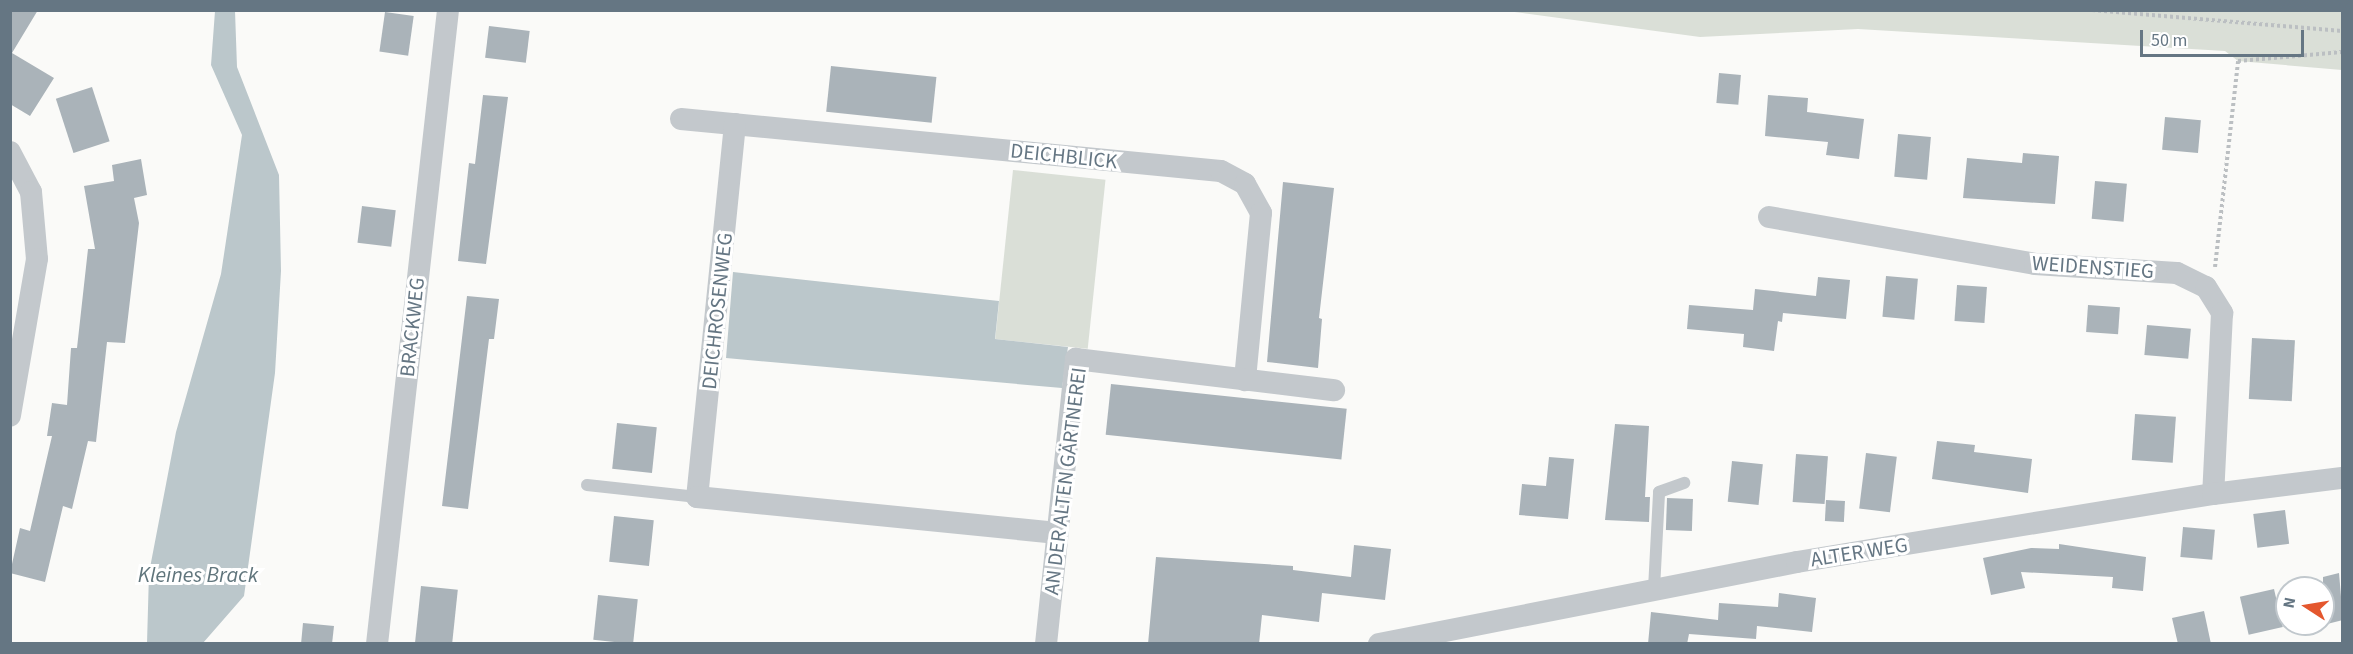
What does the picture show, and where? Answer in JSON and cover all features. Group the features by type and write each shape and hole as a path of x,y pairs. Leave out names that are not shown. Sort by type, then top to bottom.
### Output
{"street":[{"name":"BRACKWEG","path":"377,644 448,10"},
{"name":"DEICHBLICK","path":"681,119 1221,171 1245,184 1261,213 1245,380"},
{"name":"DEICHROSENWEG","path":"697,497 735,124"},
{"path":"10,152 31,192 37,259 10,417"},
{"name":"WEIDENSTIEG","path":"1769,217 2035,264 2177,273 2206,287"},
{"path":"2206,287 2222,313 2212,494"},
{"name":"AN DER ALTEN GÄRTNEREI","path":"1046,644 1076,359 1335,390"},
{"name":"ALTER WEG","path":"1379,644 1654,589 2212,494 2343,478"},
{"path":"697,497 1057,533"}],"lane":[{"path":"1654,589 1659,492 1684,483"},
{"path":"587,485 697,497"}],"path":[{"path":"2092,10 2343,31"},
{"path":"2206,287 2217,262 2238,61 2343,52"}],"shaded area":[{"path":"1507,11 2342,11 2342,70 2238,61 2225,51 1858,29 1700,37"},
{"path":"1013,170 1105,180 1088,349 995,339"}],"water":[{"name":"Kleines Brack","path":"215,11 235,11 237,67 279,175 281,271 275,373 244,596 203,643 147,643 149,573 176,432 221,274 242,135 211,65"},
{"path":"733,272 999,301 995,339 1068,347 1062,388 726,358"}],"building":[{"path":"10,10 38,10 12,53 54,78 30,116 10,104"},
{"path":"385,12 414,16 408,56 379,52"},
{"path":"489,26 530,31 526,63 485,58"},
{"path":"831,66 936,77 932,123 826,112"},
{"path":"1719,73 1741,75 1738,105 1716,103"},
{"path":"92,87 110,141 73,153 56,99"},
{"path":"483,95 508,97 486,264 458,261 469,163 475,164"},
{"path":"1768,95 1808,98 1807,112 1864,119 1859,159 1826,155 1828,142 1765,136"},
{"path":"2165,117 2201,120 2198,153 2162,150"},
{"path":"1898,134 1931,137 1927,180 1894,177"},
{"path":"2023,153 2059,156 2055,204 1963,198 1967,158 2022,163"},
{"path":"141,159 147,195 134,198 139,223 125,343 107,342 96,442 88,441 72,509 63,506 45,582 10,573 20,528 30,531 52,436 47,436 52,403 67,405 71,348 77,348 88,249 95,249 84,186 114,181 112,165"},
{"path":"2095,181 2127,184 2124,222 2092,219"},
{"path":"1283,182 1334,188 1319,318 1322,319 1318,368 1267,362"},
{"path":"362,206 396,210 391,247 357,243"},
{"path":"1886,276 1918,279 1914,320 1882,317"},
{"path":"1818,277 1850,280 1846,319 1783,313 1782,322 1778,321 1774,351 1743,347 1744,334 1687,329 1689,305 1753,310 1755,289 1816,296"},
{"path":"1957,285 1987,287 1984,323 1954,321"},
{"path":"467,296 499,299 494,339 489,339 468,509 442,506"},
{"path":"2088,305 2120,307 2118,334 2086,332"},
{"path":"2147,325 2191,329 2188,359 2144,355"},
{"path":"2252,338 2295,340 2292,401 2249,399"},
{"path":"1111,384 1347,409 1341,459 1106,435"},
{"path":"2135,414 2176,417 2173,463 2132,460"},
{"path":"617,423 657,427 652,473 612,469"},
{"path":"1615,424 1649,426 1645,497 1650,497 1649,522 1605,520"},
{"path":"1937,441 1975,445 1974,452 2032,459 2028,493 1932,479"},
{"path":"1866,453 1897,457 1890,512 1859,509"},
{"path":"1796,454 1828,456 1825,504 1793,502"},
{"path":"1549,457 1574,459 1568,519 1519,515 1522,484 1546,486"},
{"path":"1732,461 1763,464 1759,505 1728,502"},
{"path":"1667,498 1693,499 1692,531 1666,530"},
{"path":"1826,500 1845,501 1844,522 1825,521"},
{"path":"2285,510 2289,544 2257,548 2253,514"},
{"path":"614,516 654,520 649,566 609,562"},
{"path":"2183,527 2215,530 2212,560 2180,557"},
{"path":"2059,544 2146,557 2143,591 2112,588 2113,577 2021,572 2025,588 1991,595 1983,558 2031,548 2059,549"},
{"path":"1354,545 1391,549 1385,600 1322,593 1319,622 1262,615 1259,644 1148,644 1156,557 1293,566 1293,570 1351,577"},
{"path":"2339,573 2343,620 2335,622 2335,576 2327,576"},
{"path":"421,586 458,590 452,644 415,644"},
{"path":"2274,589 2275,629 2249,635 2240,597"},
{"path":"1779,593 1816,598 1812,632 1757,626 1756,639 1689,634 1687,644 1648,644 1651,612 1718,620 1719,603 1778,607"},
{"path":"598,595 638,599 633,644 593,640"},
{"path":"2204,611 2211,644 2178,644 2172,618"},
{"path":"303,623 334,626 332,644 301,644"}]}
